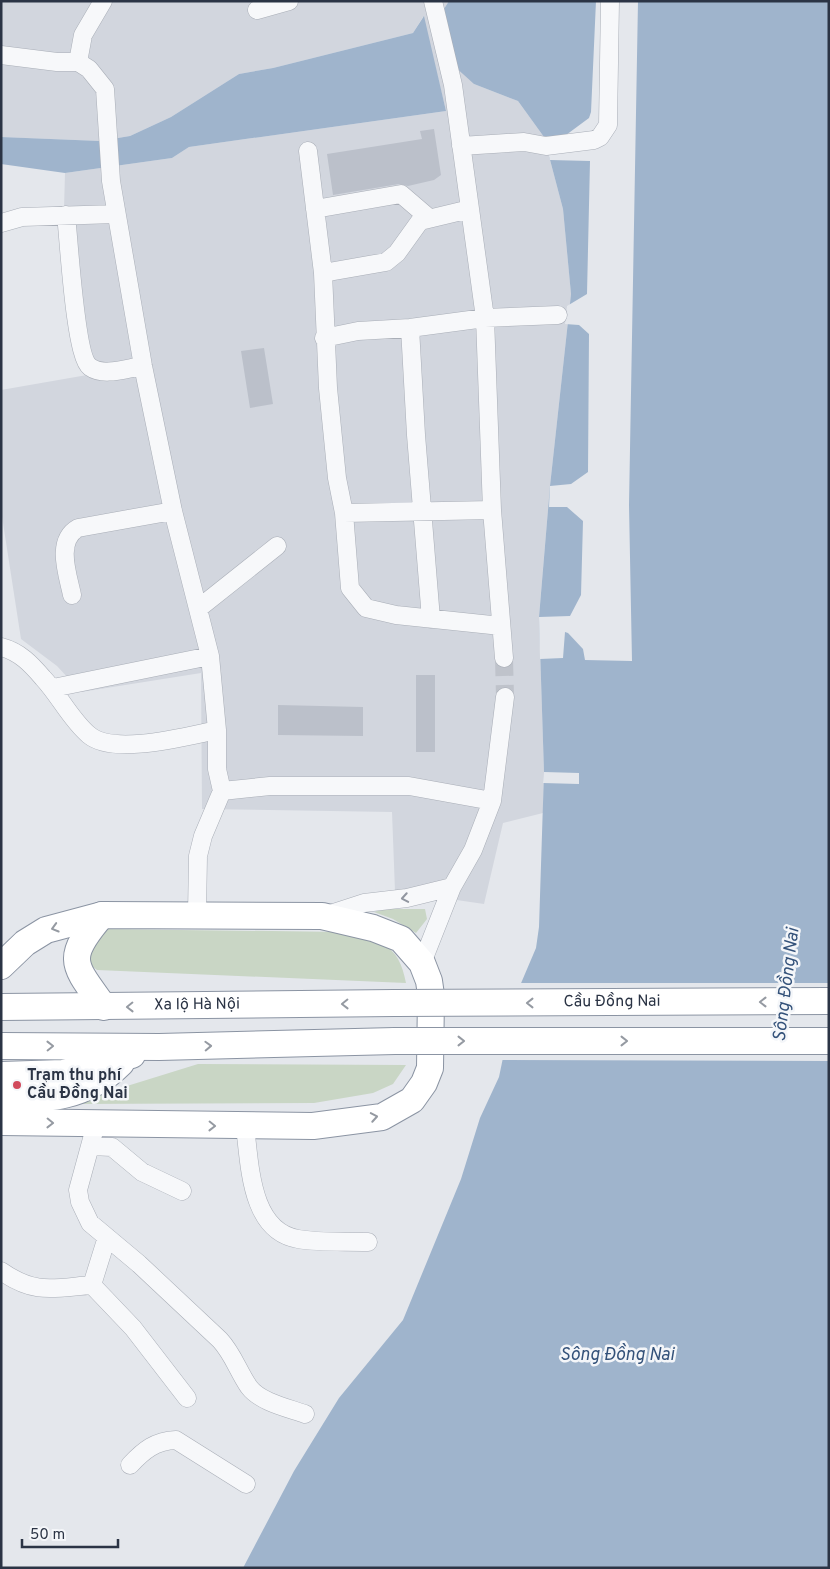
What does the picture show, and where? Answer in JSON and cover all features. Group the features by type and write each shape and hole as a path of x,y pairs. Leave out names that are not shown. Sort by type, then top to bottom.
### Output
{"highway":[{"path":"102,915 78,947 75,960 80,974 104,1007"},
{"path":"1,966 25,943 46,930 102,915 322,916 373,928 400,939 422,963 429,981 431,995 430,1068 424,1083 412,1100 382,1117 313,1126 244,1126 93,1135 1,1122"},
{"name":"Cầu Đồng Nai","path":"394,1004 829,1001"},
{"name":"Xa lộ Hà Nội","path":"1,1006 104,1007 394,1004"},
{"path":"1,1046 159,1047 395,1041 829,1040"},
{"path":"1,1075 64,1073 159,1047"},
{"path":"1,1099 49,1099 85,1089 110,1074 128,1056"}],"street":[{"path":"78,62 83,35 103,1"},
{"path":"258,10 288,1"},
{"path":"461,146 524,142 546,146 594,140 600,137 608,126 610,1"},
{"path":"435,9 453,85 485,318 492,510 504,658"},
{"path":"1,55 57,62 78,62 89,69 105,89 110,173 115,214 129,279 143,366 172,510 210,656 217,730 216,769 222,792 203,836 198,856 197,914"},
{"path":"308,151 323,273 324,338 337,478 344,513 350,588 366,608 396,616 501,626"},
{"path":"315,209 401,194 429,218"},
{"path":"323,273 386,262 397,253 420,221 470,209"},
{"path":"1,223 22,217 115,214"},
{"path":"66,215 78,339 84,362 93,369 106,372 143,366"},
{"path":"324,338 358,331 410,328 485,318 558,315"},
{"path":"410,328 431,619"},
{"path":"72,595 64,551 72,532 78,528 172,510"},
{"path":"344,513 492,510"},
{"path":"199,608 277,546"},
{"path":"1,647 14,650 53,688 90,736 115,744 144,744 217,730"},
{"path":"53,688 210,656"},
{"path":"422,963 452,887 473,850 492,801 505,697"},
{"path":"222,792 270,786 409,786 492,801"},
{"path":"322,916 364,903 407,898 452,887"},
{"path":"244,1126 254,1188 268,1222 282,1234 298,1239 368,1242"},
{"path":"182,1191 142,1172 112,1147 93,1135 78,1190 80,1202 90,1223 139,1264 220,1340 230,1351 250,1388 264,1398 305,1414"},
{"path":"92,1285 107,1237"},
{"path":"1,1270 18,1283 43,1290 92,1285"},
{"path":"92,1285 133,1328 187,1398"},
{"path":"130,1465 151,1446 162,1441 176,1440 246,1484"}],"shaded area":[{"path":"1,1 449,1 442,12 474,84 518,101 544,137 563,209 571,294 550,486 539,616 544,772 543,813 503,823 484,904 395,891 392,812 202,809 201,673 81,692 57,666 21,639 1,510 1,390 87,375 64,209 65,173 172,158 189,147 446,111 423,17 413,33 273,68 239,74 171,117 130,136 100,141 1,137"}],"green space":[{"path":"386,909 425,909 427,919 416,933 393,919 374,912"},
{"path":"106,929 343,932 385,945 398,959 406,983 97,970 87,962 87,944"},
{"path":"198,1064 406,1065 393,1084 373,1093 314,1103 69,1104"}],"water":[{"name":"Sông Đồng Nai","path":"449,1 829,1 829,1568 243,1568 294,1471 339,1398 403,1320 461,1179 480,1118 499,1077 516,995 536,948 539,927 544,772 539,617 550,486 571,294 563,209 544,137 518,101 474,84 453,65 442,12"},
{"path":"424,16 446,111 189,147 172,158 65,173 1,164 1,137 100,141 130,136 171,117 239,74 273,68 413,33"}],"pier":[{"path":"596,1 638,1 629,505 632,661 585,660 583,649 565,632 563,658 540,659 539,617 570,616 581,595 583,521 567,507 549,507 550,486 571,484 588,472 589,334 579,325 565,324 567,306 587,294 590,161 550,160 544,137 566,135 589,118 591,112"},
{"path":"544,772 579,773 579,784 543,783"},
{"path":"518,983 829,983 829,1061 500,1060 513,995"}],"building":[{"path":"434,129 441,175 434,180 408,186 399,184 333,195 327,154 422,139 420,131"},
{"path":"264,348 273,404 250,408 241,351"},
{"path":"416,675 435,675 435,752 416,752"},
{"path":"278,705 363,707 363,736 278,735"}],"tunnel":[{"path":"504,658 505,697"}],"place":[{"name":"Trạm thu phí Cầu Đồng Nai","path":"17,1085"}]}
